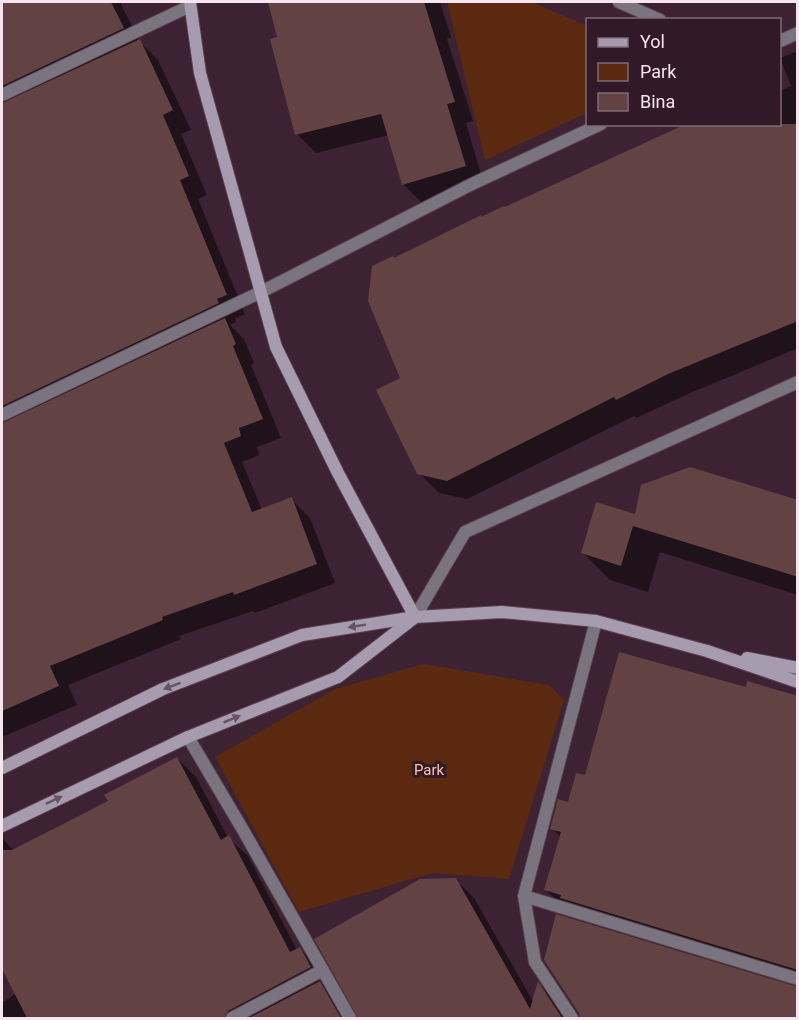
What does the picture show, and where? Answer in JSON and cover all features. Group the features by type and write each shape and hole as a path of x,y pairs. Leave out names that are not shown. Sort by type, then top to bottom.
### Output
{"main road":[{"path":"190,4 200,73 276,347 338,473 415,617"},
{"path":"2,768 163,689 302,635 415,617 501,612 596,621 707,651 798,682"},
{"path":"2,825 188,737 338,676 415,617"},
{"path":"707,651 798,668"}],"street":[{"path":"619,2 655,18"},
{"path":"2,95 190,4"},
{"path":"781,41 798,33"},
{"path":"2,415 261,292 472,184 597,126"},
{"path":"415,617 465,532 798,382"},
{"path":"572,1018 536,962 524,896 596,621"},
{"path":"188,737 350,1018"},
{"path":"524,896 798,979"},
{"path":"232,1018 323,970"}],"green space":[{"path":"447,2 532,2 586,26 586,113 485,160"},
{"name":"Park","path":"423,664 549,685 564,700 509,879 432,873 299,912 215,757 335,689"}],"building":[{"path":"2,2 111,2 124,28 2,86"},
{"path":"268,2 424,2 455,102 447,104 466,166 402,185 381,114 295,135 270,39 277,37"},
{"path":"140,39 173,110 163,115 189,176 180,180 227,295 217,299 219,303 2,406 2,103"},
{"path":"798,124 798,321 668,374 616,400 614,397 447,481 417,474 376,390 400,378 368,301 372,266 393,256 394,258 481,215 481,217 682,126"},
{"path":"225,318 236,344 233,346 263,419 239,428 241,436 224,443 252,512 292,497 317,564 234,595 233,592 162,617 163,620 50,666 59,686 2,711 2,423"},
{"path":"690,467 798,500 798,577 633,526 621,566 581,553 596,502 635,514 641,485"},
{"path":"619,652 746,687 747,681 798,696 798,970 560,898 561,895 544,890 561,832 550,829 558,799 568,802 576,773 585,775"},
{"path":"177,757 221,840 229,835 290,952 300,947 311,967 228,1011 224,1018 27,1018 2,969 2,850 12,850 108,801 104,795"},
{"path":"456,878 530,1009 538,981 562,1018 358,1018 314,939 420,879"},
{"path":"556,914 798,987 798,1018 580,1018 544,960"},
{"path":"320,981 341,1018 249,1018"}]}
